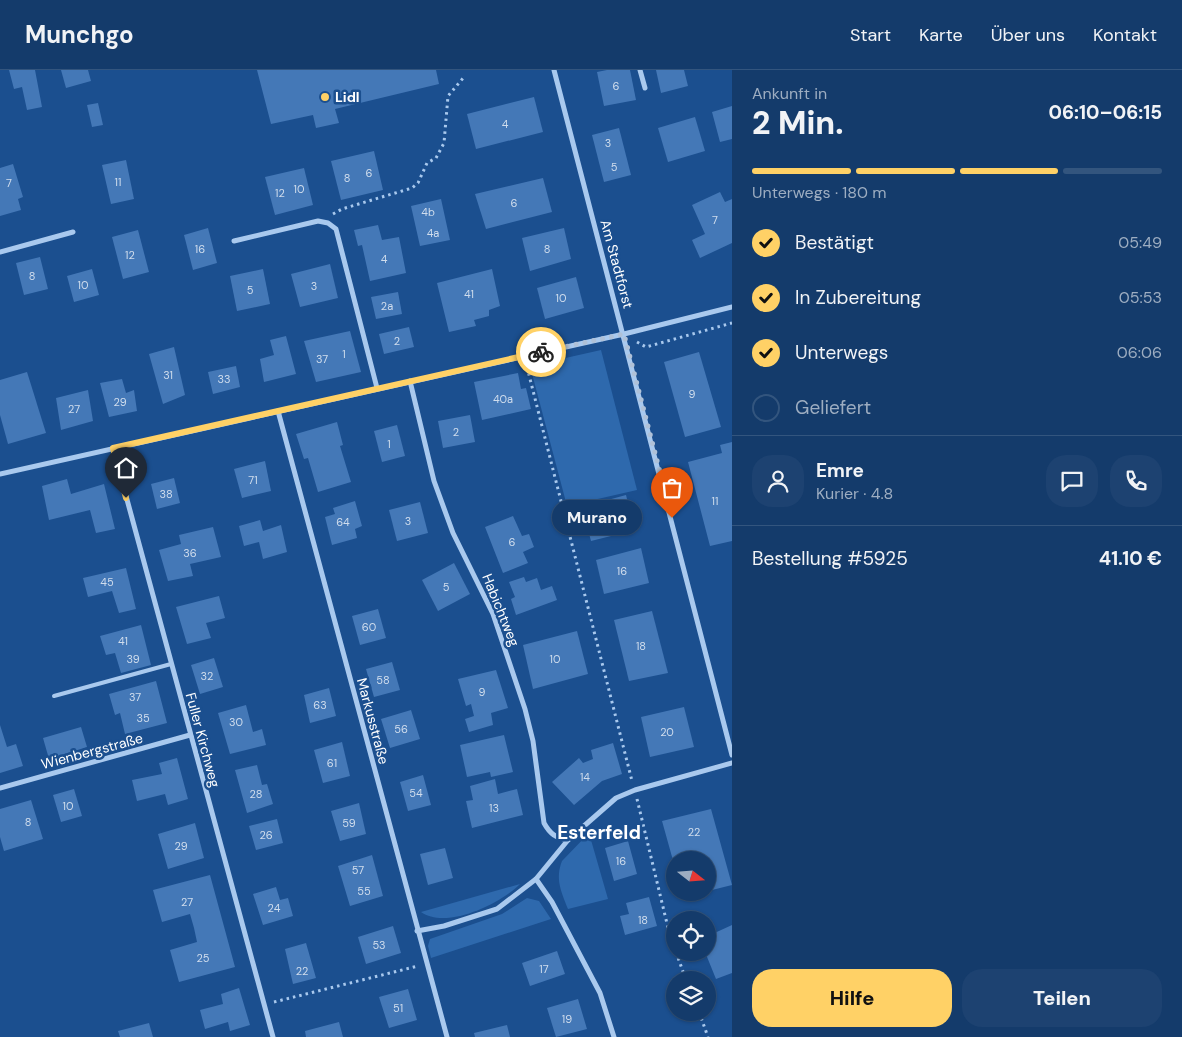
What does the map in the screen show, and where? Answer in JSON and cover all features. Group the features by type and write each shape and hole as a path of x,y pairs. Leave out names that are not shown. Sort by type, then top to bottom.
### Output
{"street":[{"name":"Am Stadtforst","path":"554,70 732,755"},
{"path":"640,70 645,88"},
{"path":"234,241 318,221 328,223 336,229 340,238 377,388"},
{"path":"0,252 73,232"},
{"path":"0,474 624,334 732,307"},
{"name":"Habichtweg","path":"410,381 434,481 454,533 493,614 525,709 532,740 544,823 550,833 557,838 568,840"},
{"name":"Markusstraße","path":"278,411 446,1037"},
{"name":"Fuller Kirchweg","path":"113,448 273,1037"},
{"name":"Wienbergstraße","path":"0,788 190,735"},
{"path":"418,931 454,923 497,910 536,879 568,840 608,804 635,790 732,763"},
{"path":"536,879 552,902 600,993 614,1037"}],"lane":[{"path":"54,696 171,664"}],"path":[{"path":"328,223 334,213 342,209 412,188 418,183 427,163 436,158 444,143 448,96 464,78"},
{"path":"624,334 646,347 732,324"},
{"path":"527,367 666,919"},
{"path":"264,1005 426,964"},
{"path":"702,1021 708,1037"}],"shaded area":[{"path":"601,350 637,490 567,506 530,366"},
{"path":"589,833 608,899 568,909 560,885 560,867 562,861"},
{"path":"520,884 500,899 472,912 458,916 432,917 421,912"},
{"path":"527,898 539,901 551,919 431,958 428,946 430,939 502,914"}],"building":[{"path":"9,70 35,70 42,107 27,110 22,87 14,89"},
{"path":"61,70 88,70 91,81 66,88"},
{"name":"Lidl","path":"257,70 436,70 439,84 335,109 339,123 316,128 313,115 271,124"},
{"path":"630,70 636,100 604,106 597,72"},
{"path":"656,70 684,70 688,86 661,93"},
{"path":"534,97 543,132 476,149 467,114"},
{"path":"98,103 103,125 92,127 87,105"},
{"path":"732,106 732,139 720,142 712,112"},
{"path":"695,117 705,151 668,162 658,128"},
{"path":"619,128 631,175 604,182 592,135"},
{"path":"374,151 383,190 341,200 331,161"},
{"path":"126,160 134,199 111,204 102,165"},
{"path":"13,164 23,197 18,199 21,210 0,216 0,168"},
{"path":"304,168 313,205 275,215 265,177"},
{"path":"543,178 552,212 486,229 475,194"},
{"path":"720,192 725,202 732,199 732,243 700,258 692,240 705,234 692,205"},
{"path":"441,199 450,240 420,246 411,206"},
{"path":"378,225 382,240 399,237 406,273 370,281 362,245 358,246 354,230"},
{"path":"208,228 217,263 193,270 184,235"},
{"path":"564,228 571,259 530,271 522,238"},
{"path":"138,230 149,272 123,279 112,237"},
{"path":"40,257 48,289 24,295 16,263"},
{"path":"330,264 338,298 300,307 291,274"},
{"path":"92,269 99,295 74,302 67,276"},
{"path":"263,269 270,304 237,311 230,276"},
{"path":"492,269 500,306 489,310 489,316 474,320 476,326 449,332 437,283"},
{"path":"576,277 584,308 545,319 537,288"},
{"path":"398,292 402,314 376,319 371,297"},
{"path":"409,327 414,347 384,354 379,334"},
{"path":"350,331 361,372 316,382 304,341"},
{"path":"286,336 296,374 264,382 260,359 274,355 270,340"},
{"path":"174,347 185,395 163,404 149,354"},
{"path":"699,352 721,427 685,437 664,362"},
{"path":"236,366 240,387 213,394 208,372"},
{"path":"27,372 46,433 8,444 0,415 0,380"},
{"path":"518,373 521,389 526,388 531,409 482,420 474,382"},
{"path":"122,379 126,393 134,390 137,411 109,417 100,383"},
{"path":"88,390 93,421 61,430 56,398"},
{"path":"470,415 475,442 443,448 438,421"},
{"path":"337,422 343,445 340,446 351,482 318,492 308,458 304,459 296,434"},
{"path":"397,425 405,456 382,462 374,431"},
{"path":"732,442 732,541 710,546 688,462 722,453 720,445"},
{"path":"265,461 271,491 242,498 234,469"},
{"path":"174,478 180,503 157,509 151,484"},
{"path":"67,479 71,494 104,484 115,529 96,533 90,510 49,520 42,486"},
{"path":"626,495 635,530 591,541 582,507"},
{"path":"355,501 362,526 355,529 357,538 332,545 325,517 335,514 333,508"},
{"path":"420,502 428,533 397,541 389,510"},
{"path":"513,516 522,536 529,534 534,547 523,552 528,563 503,573 485,527"},
{"path":"260,520 263,531 281,525 287,552 263,559 259,542 244,546 239,526"},
{"path":"213,527 221,557 190,564 193,576 168,581 159,550 181,544 179,535"},
{"path":"641,548 649,583 604,594 596,560"},
{"path":"454,563 470,594 438,611 422,580"},
{"path":"126,568 136,609 119,613 112,591 88,597 83,578"},
{"path":"524,577 526,582 537,578 541,590 552,586 557,600 516,615 511,599 515,597 509,582"},
{"path":"219,596 225,618 206,623 211,638 187,644 176,607"},
{"path":"378,609 386,638 360,645 352,616"},
{"path":"652,611 668,673 629,681 614,620"},
{"path":"141,625 151,665 121,673 115,653 106,655 100,636"},
{"path":"577,631 588,674 533,689 523,645"},
{"path":"214,658 223,687 200,694 191,665"},
{"path":"392,662 400,690 374,697 366,669"},
{"path":"496,670 508,708 491,713 493,725 469,732 465,719 474,716 471,704 466,706 458,679"},
{"path":"156,681 167,723 125,734 120,713 115,715 109,694"},
{"path":"329,688 336,716 310,723 304,695"},
{"path":"246,705 253,732 262,729 266,745 230,754 218,713"},
{"path":"684,707 694,747 650,757 641,717"},
{"path":"411,710 420,739 390,748 381,719"},
{"path":"0,725 7,747 16,744 23,766 0,773"},
{"path":"81,727 87,747 49,759 43,738"},
{"path":"504,735 513,772 491,777 490,772 467,777 460,745"},
{"path":"342,742 350,776 323,783 314,750"},
{"path":"613,743 622,774 602,781 574,805 552,782 579,758 583,763 593,759 591,750"},
{"path":"177,758 188,799 168,805 165,794 137,801 132,780 162,774 159,763"},
{"path":"257,765 262,785 267,784 273,804 247,813 235,770"},
{"path":"423,775 431,805 408,811 400,782"},
{"path":"495,779 498,794 517,789 523,815 472,828 466,801 473,800 470,786"},
{"path":"74,789 82,816 61,822 53,795"},
{"path":"31,800 43,839 4,851 0,837 0,809"},
{"path":"359,803 366,834 340,841 331,811"},
{"path":"711,809 732,885 716,889 716,851 670,851 662,821"},
{"path":"277,819 283,843 256,850 249,826"},
{"path":"195,823 204,858 168,869 158,834"},
{"path":"628,841 637,874 614,881 605,848"},
{"path":"445,848 453,878 428,885 420,854"},
{"path":"372,855 383,896 350,906 338,866"},
{"path":"210,875 235,967 179,982 170,950 197,942 194,928 190,914 162,922 153,890"},
{"path":"276,887 280,900 288,898 293,916 263,925 253,894"},
{"path":"649,897 657,926 625,935 620,916 629,914 626,903"},
{"path":"732,925 732,973 716,979 716,971 713,971 709,961 716,961 716,932"},
{"path":"393,926 401,953 366,964 358,937"},
{"path":"306,943 316,978 293,984 285,949"},
{"path":"557,951 565,974 530,986 522,963"},
{"path":"239,988 250,1025 230,1031 228,1022 205,1029 200,1010 223,1004 221,994"},
{"path":"408,989 417,1020 389,1028 379,997"},
{"path":"578,999 587,1029 556,1037 547,1008"},
{"path":"339,1022 343,1037 306,1037 305,1031"},
{"path":"149,1023 153,1037 120,1037 118,1031"},
{"path":"507,1025 510,1037 475,1037 474,1033"}],"way so far":[{"path":"541,352 624,334 672,518"}],"place":[{"name":"Lidl","path":"325,97"},
{"name":"Murano","path":"672,518"}],"district":[{"name":"Esterfeld","path":"599,832"}],"route":[{"path":"126,498 113,448 541,352"}]}
